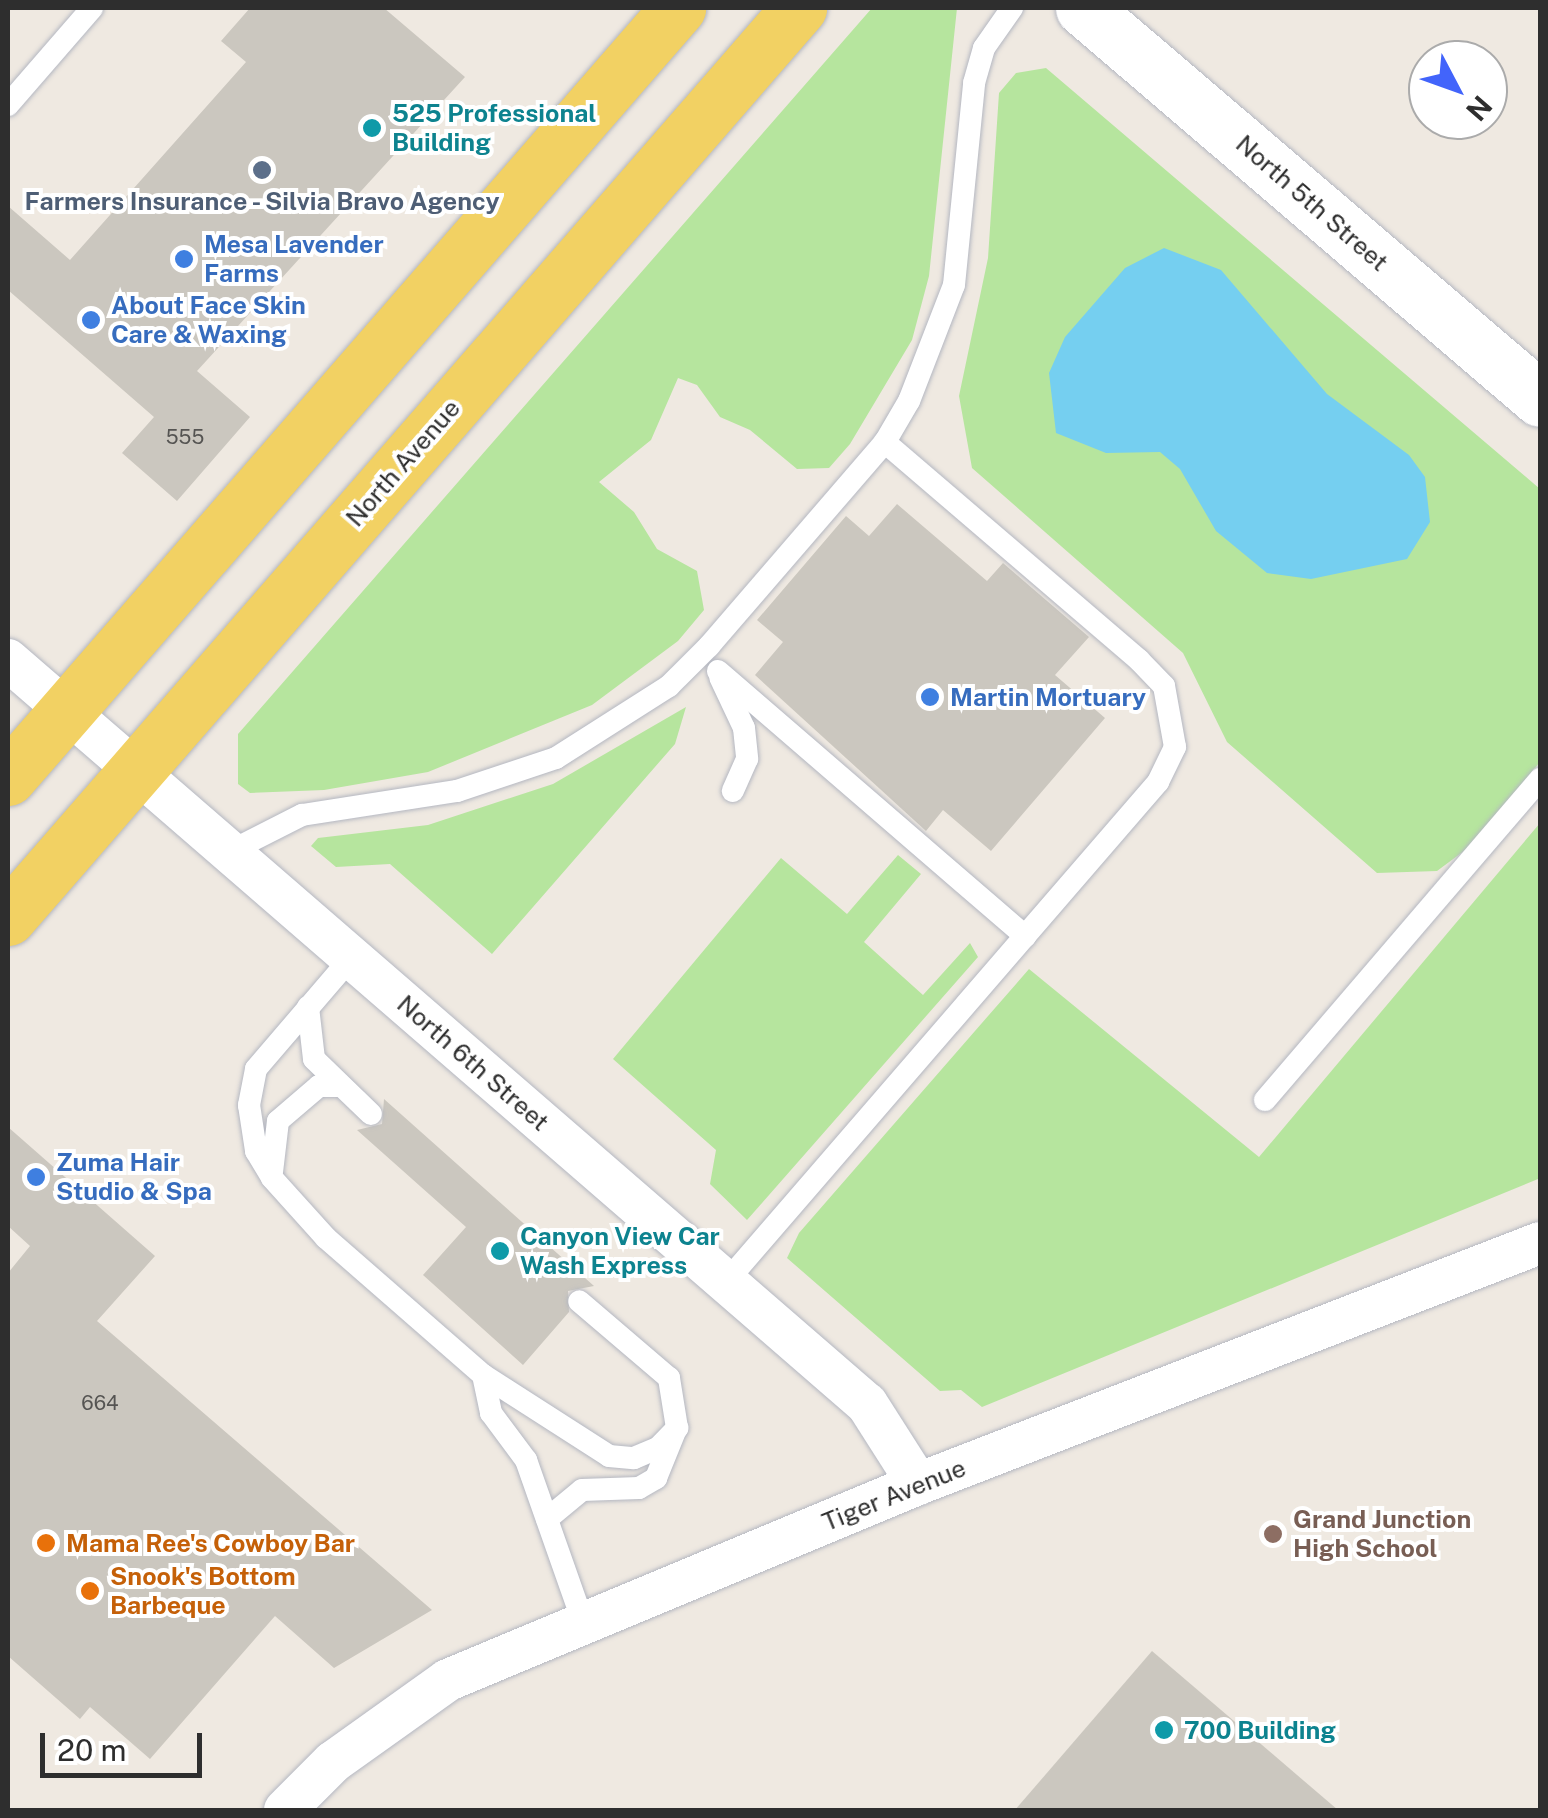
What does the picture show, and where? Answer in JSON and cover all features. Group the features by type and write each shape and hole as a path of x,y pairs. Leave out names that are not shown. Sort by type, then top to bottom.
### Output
{"main road":[{"path":"8,778 678,8"},
{"name":"North Avenue","path":"8,918 798,8"}],"street":[{"name":"North 5th Street","path":"1083,8 1540,398"},
{"name":"North 6th Street","path":"8,660 867,1404 918,1484"},
{"name":"Tiger Avenue","path":"284,1810 333,1762 448,1680 918,1484 1540,1243"}],"lane":[{"path":"8,105 92,8"},
{"path":"228,852 302,814 457,791 556,758 670,686 708,646 885,442 954,286 974,83 984,48 1012,8"},
{"path":"726,1282 1158,782 1175,748 1164,686 885,442"},
{"path":"708,646 744,728 747,758 733,791"},
{"path":"718,670 1025,936"},
{"path":"1264,1100 1540,779"},
{"path":"351,958 256,1069 250,1104 256,1151 272,1178 337,1249 483,1375 609,1456 634,1458 676,1428"},
{"path":"308,1007 314,1059 370,1114"},
{"path":"272,1178 278,1121 318,1086 339,1086"},
{"path":"547,1519 582,1490 640,1488 656,1478 676,1428 668,1378 579,1301"},
{"path":"483,1375 491,1413 526,1460 584,1622"}],"green space":[{"path":"872,8 957,8 929,276 912,340 850,444 829,468 797,469 750,430 720,417 697,385 678,378 651,440 599,482 634,512 657,549 697,571 704,610 678,641 592,705 428,772 324,790 250,793 238,784 238,734"},
{"path":"1046,68 1540,489 1540,762 1468,848 1437,871 1377,873 1227,742 1183,653 972,468 959,396 988,258 999,93 1016,73"},
{"path":"686,707 675,744 492,954 390,864 336,867 311,846 318,838 428,825 553,784"},
{"path":"1540,823 1538,1179 982,1407 961,1390 940,1391 787,1258 799,1233 1029,969 1259,1157"},
{"path":"898,855 921,874 864,942 923,995 970,943 978,957 747,1220 710,1184 716,1150 613,1059 781,858 847,914"}],"water":[{"path":"1164,248 1221,270 1327,394 1409,455 1425,477 1430,522 1407,559 1311,579 1267,573 1216,531 1180,469 1160,452 1106,453 1056,433 1049,373 1065,337 1125,268"}],"building":[{"path":"250,8 384,8 465,77 197,371 250,417 177,501 122,453 154,417 8,290 8,206 70,260 246,62 221,41"},
{"name":"Martin Mortuary","path":"897,504 987,581 1003,563 1089,637 1055,675 1105,718 991,851 943,810 926,831 755,675 783,642 757,620 846,516 869,536"},
{"name":"Canyon View Car Wash Express","path":"384,1099 594,1286 568,1291 569,1312 523,1365 423,1275 466,1227 357,1130 382,1124"},
{"path":"8,1127 155,1256 97,1321 432,1610 334,1668 275,1616 150,1759 90,1707 80,1719 8,1656 8,1273 30,1246 8,1226"},
{"name":"700 Building","path":"1152,1651 1338,1810 1015,1810"}],"place":[{"name":"525 Professional Building","path":"372,128"},
{"name":"Farmers Insurance - Silvia Bravo Agency","path":"262,170"},
{"name":"Mesa Lavender Farms","path":"184,259"},
{"name":"About Face Skin Care & Waxing","path":"91,320"},
{"name":"Martin Mortuary","path":"930,697"},
{"name":"Zuma Hair Studio & Spa","path":"36,1177"},
{"name":"Canyon View Car Wash Express","path":"500,1251"},
{"name":"Grand Junction High School","path":"1273,1534"},
{"name":"Mama Ree's Cowboy Bar","path":"46,1543"},
{"name":"Snook's Bottom Barbeque","path":"90,1591"},
{"name":"700 Building","path":"1164,1730"}]}
